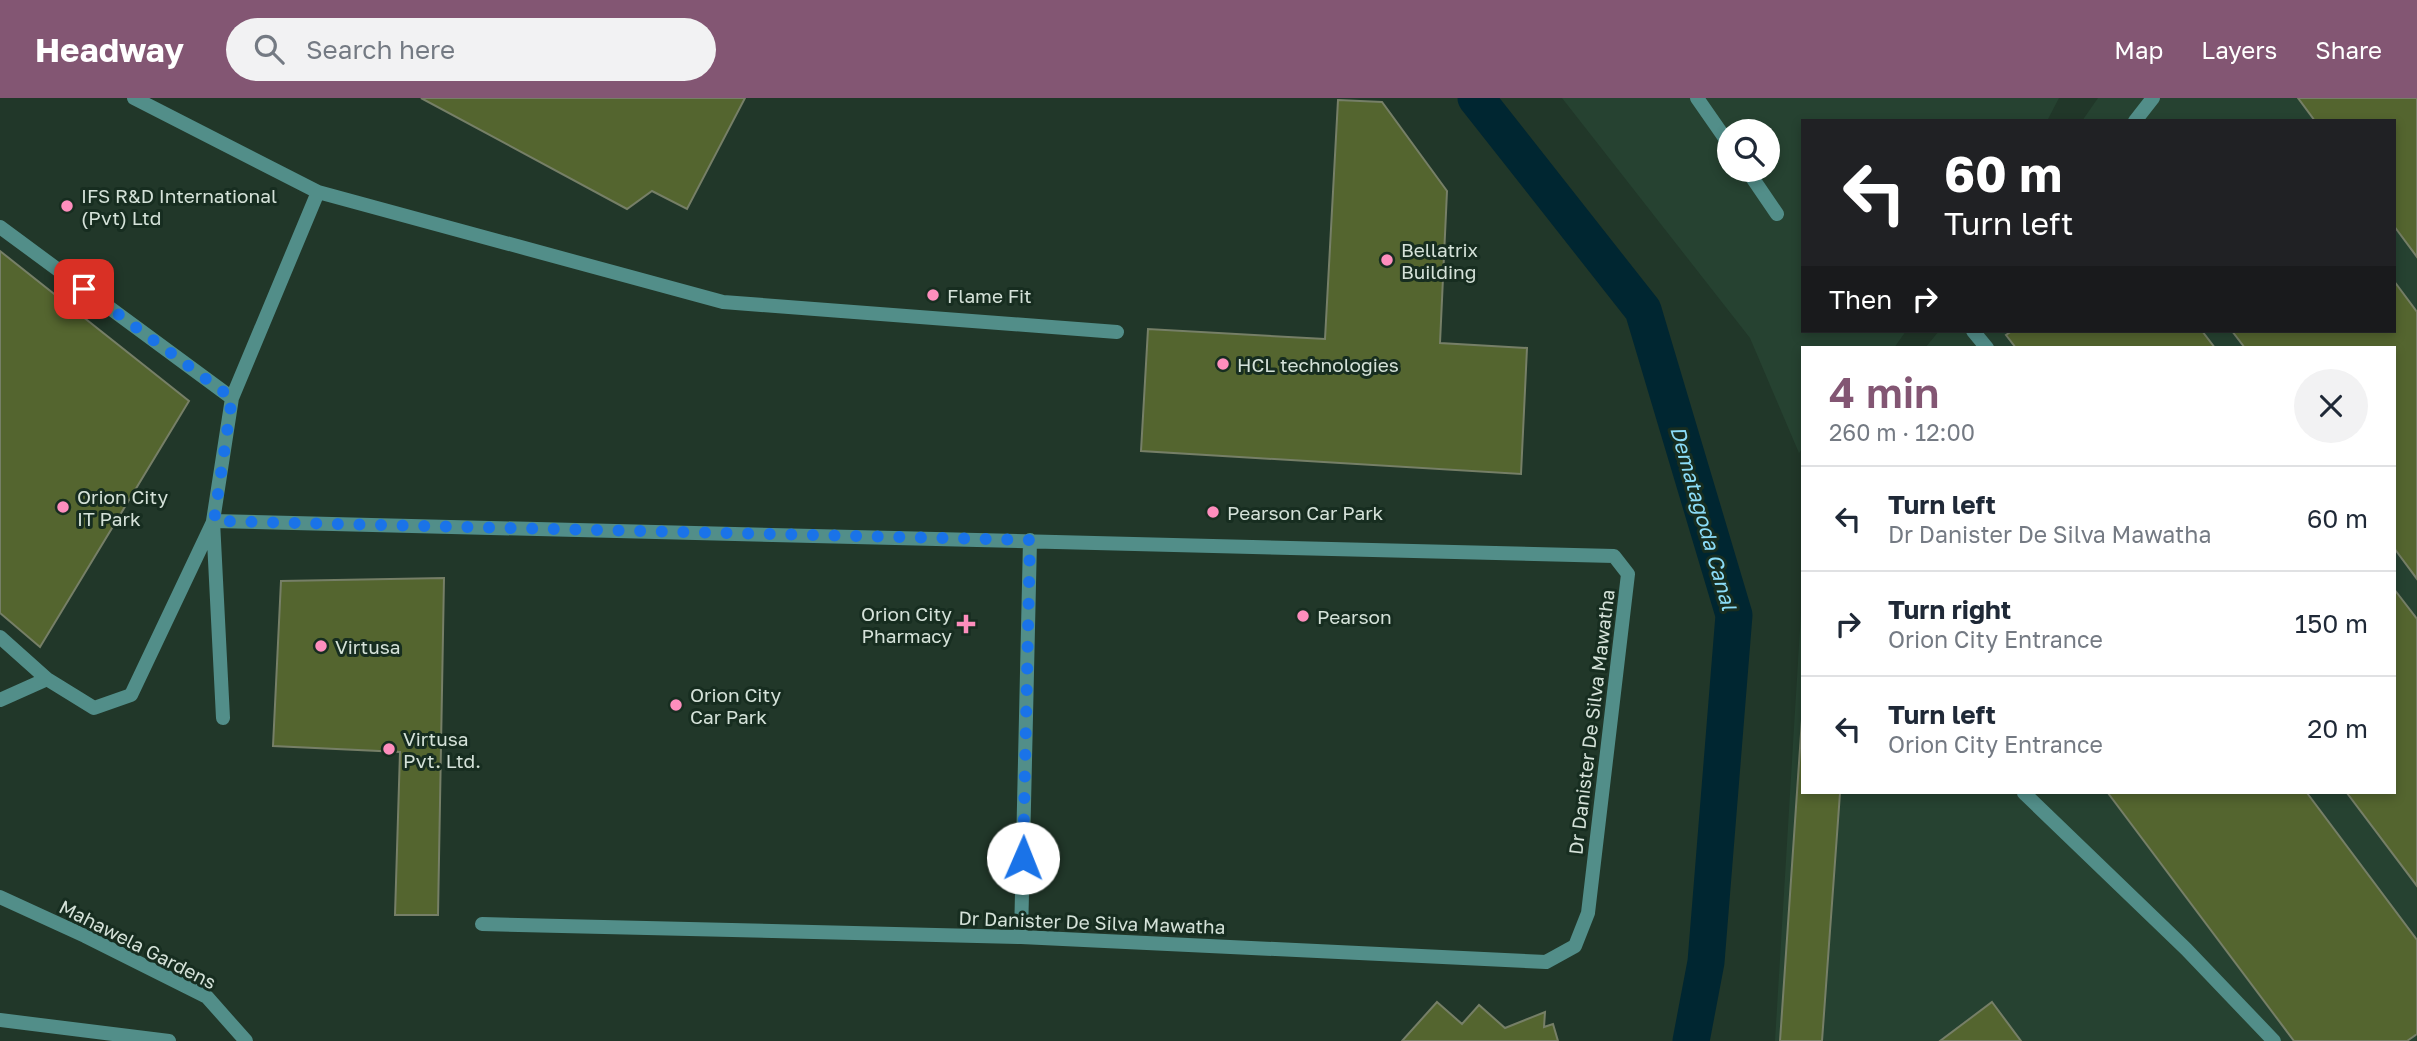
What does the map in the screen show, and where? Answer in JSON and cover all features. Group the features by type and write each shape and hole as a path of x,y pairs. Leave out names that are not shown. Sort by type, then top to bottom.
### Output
{"street":[{"path":"134,98 318,192 723,302 1117,332"},
{"path":"1697,98 1717,127"},
{"path":"2136,119 2152,98"},
{"path":"1755,182 1777,214"},
{"path":"223,718 214,521 232,398 318,192"},
{"path":"0,227 232,398"},
{"path":"0,637 47,679 94,708 131,695 214,521"},
{"name":"Dr Danister De Silva Mawatha","path":"214,521 1614,556 1628,574 1588,913 1575,946 1546,962 1021,937 482,924"},
{"path":"1021,937 1030,540"},
{"path":"0,700 47,679"},
{"path":"2025,794 2186,949 2274,1041"},
{"name":"Mahawela Gardens","path":"0,897 207,997 246,1041"},
{"path":"0,1020 169,1041"}],"shaded area":[{"path":"1562,98 2059,98 2048,119 1801,119 1801,333 1905,333 1895,346 1801,346 1799,453 1750,338"},
{"path":"2098,98 2417,98 2417,1041 1775,1041 1801,612 1801,794 2396,794 2396,346 1927,346 1937,333 2396,333 2396,119 2083,119"}],"building":[{"path":"421,98 745,98 687,209 652,191 627,209"},
{"path":"2298,98 2417,98 2417,257 2396,229 2396,119 2314,119"},
{"name":"Bellatrix Building","path":"1338,100 1382,102 1447,191 1440,343 1527,348 1521,474 1141,451 1148,329 1325,339"},
{"name":"Orion City IT Park","path":"0,251 189,401 40,647 0,613"},
{"path":"2396,284 2417,312 2417,579 2396,551 2396,346 2243,346 2234,333 2396,333"},
{"path":"2204,333 2213,346 2014,346 2006,335"},
{"name":"Virtusa Pvt. Ltd.","path":"444,578 438,915 395,915 400,752 273,746 281,581"},
{"path":"2396,592 2417,619 2417,886 2348,794 2396,794"},
{"path":"1801,734 1801,794 1840,794 1822,1041 1780,1041"},
{"path":"2109,794 2308,794 2417,940 2417,1034 2407,1041 2294,1041"},
{"path":"1437,1002 1462,1024 1479,1005 1505,1028 1545,1012 1544,1027 1553,1024 1558,1041 1402,1041"},
{"path":"1992,1002 2021,1041 1940,1041"}],"waterway":[{"name":"Dematagoda Canal","path":"1476,98 1643,310 1734,615 1706,962 1691,1041"}],"place":[{"name":"IFS R&D International (Pvt) Ltd","path":"67,206"},
{"name":"Bellatrix Building","path":"1387,260"},
{"name":"Flame Fit","path":"933,295"},
{"name":"HCL technologies","path":"1223,364"},
{"name":"Orion City IT Park","path":"63,507"},
{"name":"Pearson Car Park","path":"1213,512"},
{"name":"Pearson","path":"1303,616"},
{"name":"Orion City Pharmacy","path":"966,624"},
{"name":"Virtusa","path":"321,646"},
{"name":"Orion City Car Park","path":"676,705"},
{"name":"Virtusa Pvt. Ltd.","path":"389,749"}],"route":[{"path":"84,289 232,398 214,521 1030,540 1023,858"}]}
